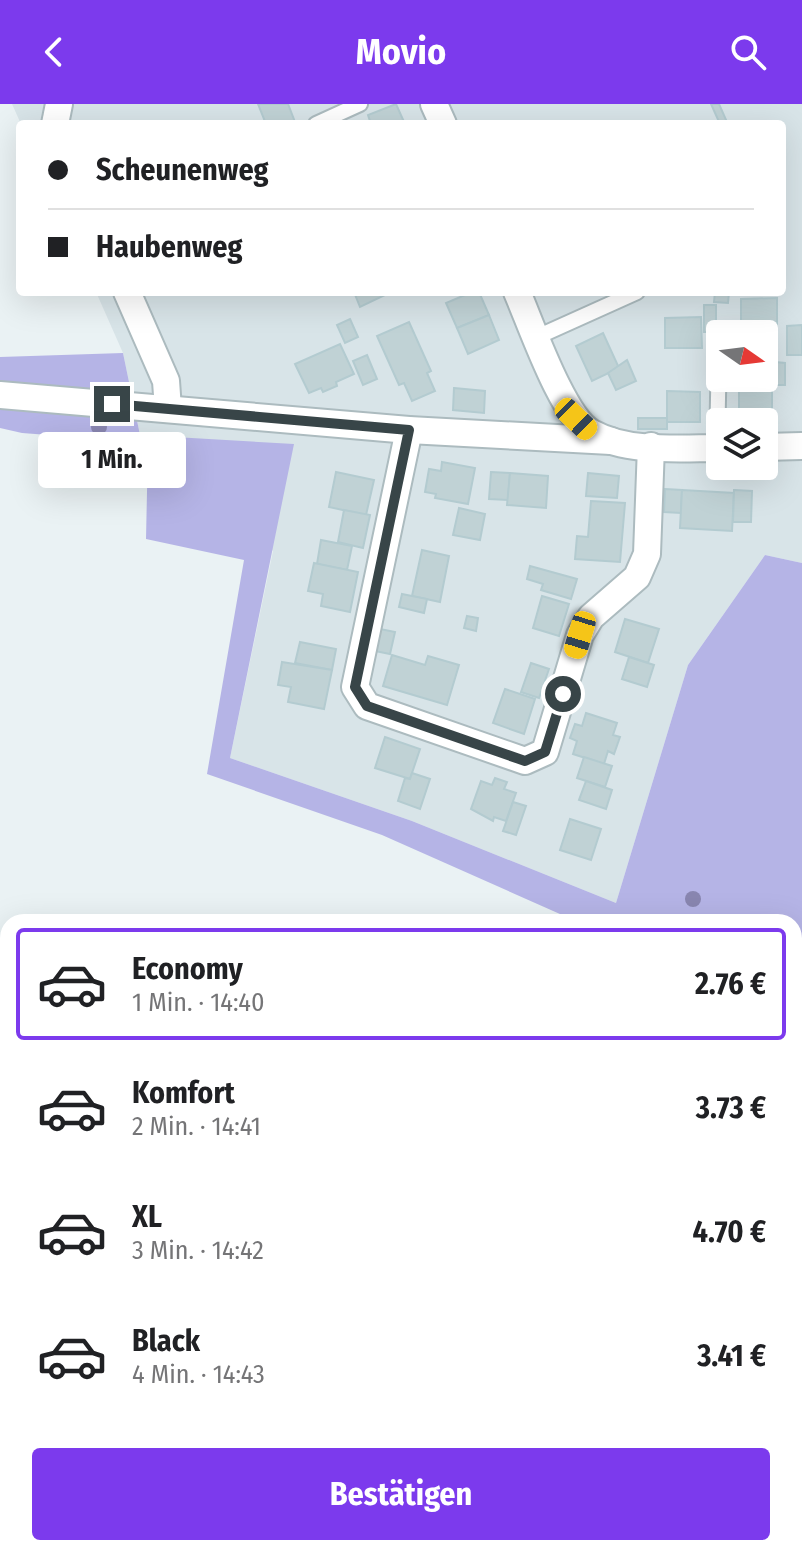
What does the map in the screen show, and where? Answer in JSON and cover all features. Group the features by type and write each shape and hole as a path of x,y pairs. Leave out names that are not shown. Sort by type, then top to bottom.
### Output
{"street":[{"path":"129,296 166,381 168,409"},
{"path":"519,296 576,419 589,432 611,441"},
{"path":"0,395 409,430 706,448"},
{"path":"409,430 355,687 367,706 525,761 545,752 580,635 591,617 637,577 647,554 651,446"},
{"path":"778,447 802,446"}],"lane":[{"path":"325,120 360,104"},
{"path":"537,337 628,296"}],"shaded area":[{"path":"12,104 802,104 802,563 765,555 688,665 616,903 412,821 230,758 273,551 161,436 140,435 123,353 98,296 786,296 786,120 19,120"},
{"path":"123,353 140,435 294,444 230,758 412,821 616,903 688,665 765,555 802,563 802,914 560,914 382,835 207,774 244,560 146,539 148,445 22,433 0,428 0,357"}],"building":[{"path":"258,104 288,104 294,120 264,120"},
{"path":"396,104 403,120 370,120 368,115"},
{"path":"711,104 719,104 726,120 718,120"},
{"path":"356,296 383,296 360,307"},
{"path":"463,296 481,296 489,315 457,328 446,303"},
{"path":"715,296 729,296 728,303 714,302"},
{"path":"777,298 777,320 741,320 741,299"},
{"path":"704,305 716,305 716,320 706,320 704,332"},
{"path":"489,315 499,340 468,354 457,328"},
{"path":"701,317 702,348 665,348 665,318"},
{"path":"350,319 358,337 345,343 337,325"},
{"path":"409,322 431,371 427,373 435,391 412,401 404,383 399,385 377,336"},
{"path":"802,325 802,355 787,355 787,326"},
{"path":"603,333 619,368 592,381 576,346"},
{"path":"340,344 354,374 323,392 321,388 309,393 295,364"},
{"path":"367,355 377,379 363,385 353,361"},
{"path":"627,360 636,381 616,390 608,373"},
{"path":"778,362 785,363 785,385 778,385"},
{"path":"454,388 485,391 484,413 453,410"},
{"path":"667,391 700,392 700,422 667,422"},
{"path":"739,392 772,392 772,408 739,408"},
{"path":"638,418 667,418 667,429 638,429"},
{"path":"442,462 475,468 468,504 435,498 436,494 425,492 429,469 441,471"},
{"path":"336,472 374,480 366,515 329,507"},
{"path":"491,472 510,473 508,500 489,499"},
{"path":"510,473 548,476 546,508 507,505"},
{"path":"588,473 619,476 617,498 586,496"},
{"path":"665,489 682,490 681,513 664,512"},
{"path":"682,490 734,493 732,531 680,528"},
{"path":"734,490 752,491 751,522 733,522"},
{"path":"591,501 625,503 620,562 575,559 577,536 588,537"},
{"path":"459,508 485,514 480,540 453,535"},
{"path":"344,510 370,515 363,548 338,542"},
{"path":"321,540 352,546 347,570 317,564"},
{"path":"422,550 449,556 440,602 412,596"},
{"path":"314,563 358,572 350,612 321,606 323,594 308,591"},
{"path":"530,566 577,579 571,599 541,590 543,584 527,579"},
{"path":"402,594 427,599 424,613 399,607"},
{"path":"542,596 569,604 559,636 533,628"},
{"path":"467,616 478,618 476,631 464,628"},
{"path":"625,619 659,629 648,663 615,652"},
{"path":"380,629 395,632 390,654 375,651"},
{"path":"300,642 336,649 332,670 295,663"},
{"path":"392,655 425,665 428,656 459,665 447,705 383,686"},
{"path":"629,657 654,665 647,687 622,679"},
{"path":"282,662 332,670 324,709 288,702 291,687 278,685"},
{"path":"531,663 549,669 539,698 521,692"},
{"path":"505,689 535,699 524,734 493,723"},
{"path":"586,713 617,723 613,735 620,737 614,754 608,751 604,764 573,754 577,741 570,738 575,724 582,726"},
{"path":"385,737 420,749 410,779 375,768"},
{"path":"584,757 612,766 605,787 577,778"},
{"path":"412,773 430,779 420,809 398,801 405,778 410,779"},
{"path":"495,778 507,782 504,789 516,793 506,821 494,817 493,821 471,809 481,781 492,785"},
{"path":"586,781 612,790 606,809 579,800"},
{"path":"513,802 526,806 516,835 503,831"},
{"path":"570,819 601,829 591,860 560,850"}],"route":[{"path":"112,404 409,430 355,687 367,706 525,761 545,752 563,694"}]}
